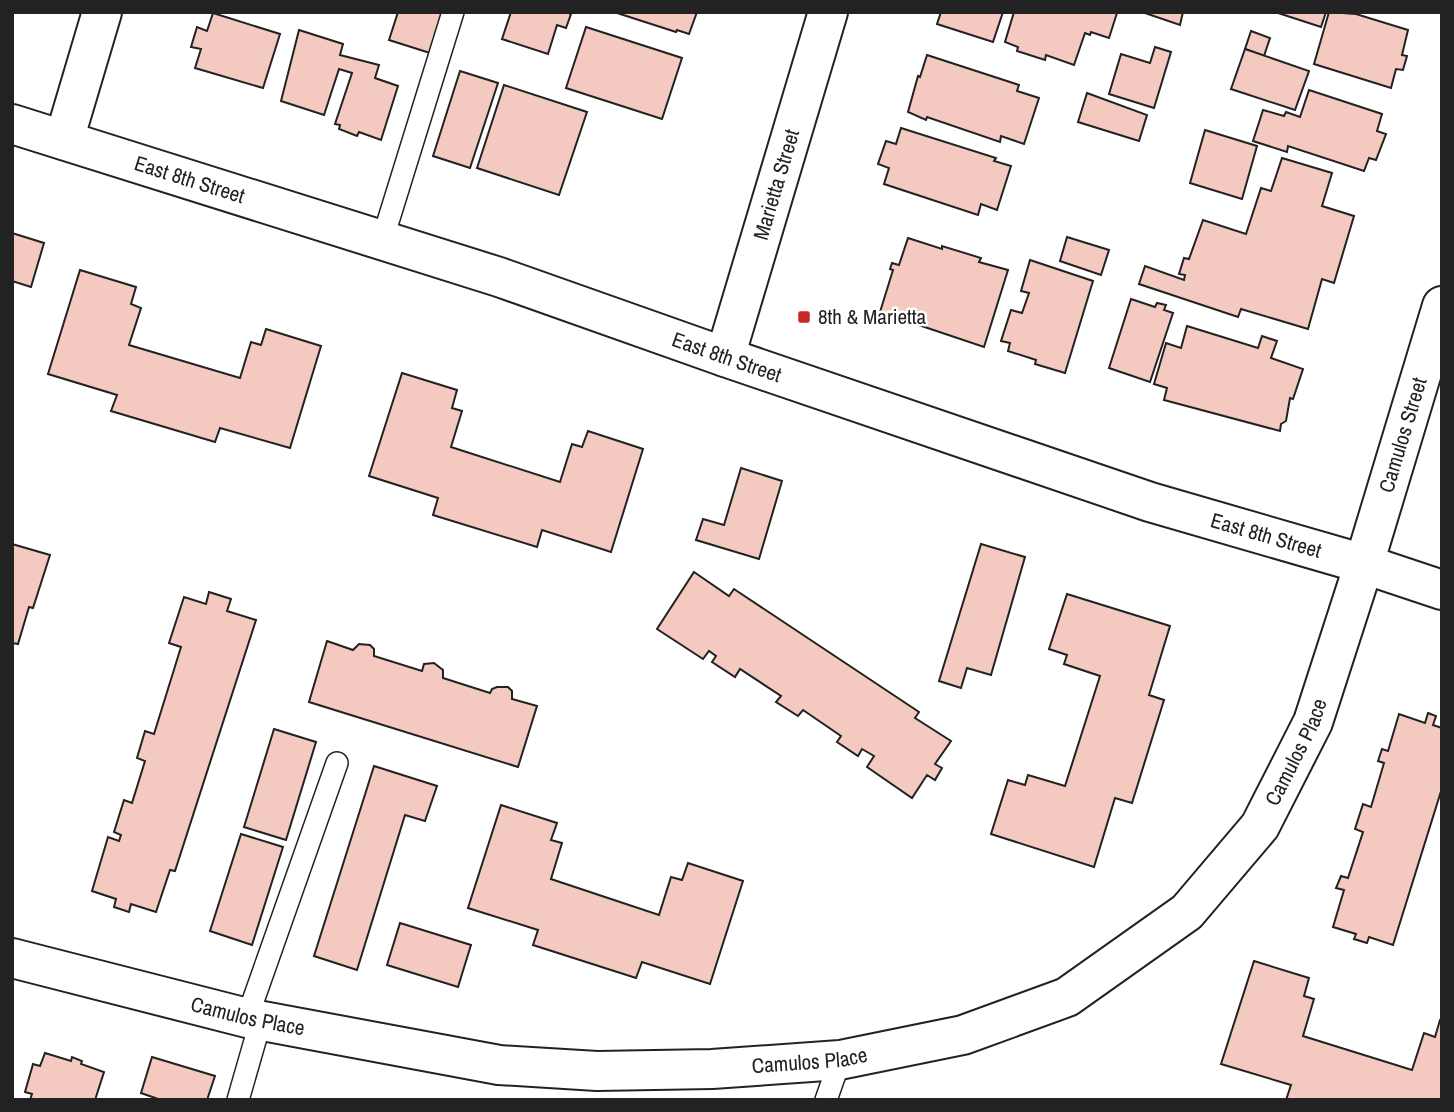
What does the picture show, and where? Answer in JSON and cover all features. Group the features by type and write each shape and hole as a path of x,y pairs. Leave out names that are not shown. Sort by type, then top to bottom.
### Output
{"street":[{"path":"64,140 102,12"},
{"name":"Marietta Street","path":"725,357 828,12"},
{"name":"East 8th Street","path":"12,124 499,277 1150,502 1442,590"},
{"name":"Camulos Street","path":"1364,565 1442,306"},
{"name":"Camulos Place","path":"12,958 254,1019 499,1065 610,1071 712,1069 840,1060 963,1035 1067,997 1187,912 1260,826 1314,722 1364,565"}],"lane":[{"path":"382,241 453,12"},
{"path":"238,1100 254,1019 337,763"},
{"path":"826,1100 840,1060"}],"building":[{"path":"398,12 443,12 430,53 389,40"},
{"path":"511,12 571,14 566,28 557,25 548,54 502,39"},
{"path":"614,12 697,12 689,34"},
{"path":"941,12 1003,12 993,42 937,24"},
{"path":"1014,12 1117,13 1109,38 1091,32 1090,35 1085,33 1074,65 1046,55 1045,60 1017,51 1018,47 1005,42"},
{"path":"1142,12 1183,12 1180,25"},
{"path":"1275,12 1326,12 1321,27"},
{"path":"1329,12 1356,14 1408,30 1402,55 1407,56 1403,70 1396,69 1391,88 1314,64"},
{"path":"213,13 280,34 263,88 195,68 201,49 191,47 197,27 207,31"},
{"path":"586,27 682,58 662,119 566,88"},
{"path":"299,30 343,44 340,55 379,65 375,78 398,86 381,140 359,132 357,136 339,129 340,125 335,124 352,73 339,69 324,115 281,101"},
{"path":"1251,31 1270,38 1264,56 1245,49"},
{"path":"1155,47 1171,52 1154,108 1109,94 1121,54 1150,63"},
{"path":"1245,49 1309,71 1295,110 1231,89"},
{"path":"927,55 1019,85 1017,91 1039,98 1024,144 1001,136 1000,142 908,112"},
{"path":"460,71 498,83 470,168 433,156"},
{"path":"504,85 587,112 559,195 477,168"},
{"path":"1309,90 1382,114 1377,131 1386,134 1376,160 1369,158 1364,171 1288,146 1287,152 1253,141 1263,110 1284,116 1286,112 1300,117"},
{"path":"1087,93 1147,115 1139,141 1078,122"},
{"path":"901,128 996,158 994,161 1011,166 997,210 981,204 978,215 884,184 889,168 878,164 886,141 896,144"},
{"path":"1205,130 1257,146 1242,199 1190,183"},
{"path":"1282,158 1332,173 1322,206 1354,216 1334,283 1322,279 1308,329 1241,309 1238,317 1139,284 1145,266 1184,280 1185,275 1179,274 1184,258 1189,259 1203,220 1246,234 1261,188 1271,191"},
{"path":"12,233 44,243 31,287 12,281"},
{"path":"1067,237 1109,250 1101,275 1060,261"},
{"path":"908,238 981,258 979,262 1008,270 984,347 880,312 893,270 890,269 892,263 899,265"},
{"path":"1030,260 1093,281 1065,373 1035,364 1036,360 1008,351 1010,343 1001,341 1011,310 1022,313 1029,293 1021,291"},
{"path":"80,270 136,287 131,304 141,308 129,345 240,378 251,342 261,345 266,329 321,346 290,448 220,428 215,442 111,411 117,395 48,374"},
{"path":"1131,299 1155,307 1157,303 1166,305 1164,310 1173,313 1150,382 1109,368"},
{"path":"1187,326 1258,348 1262,336 1277,341 1271,358 1303,369 1293,399 1290,398 1286,421 1281,424 1280,431 1164,400 1167,388 1154,384 1166,343 1181,348"},
{"path":"402,373 457,390 452,408 462,411 451,447 560,482 572,444 582,447 588,431 643,449 611,552 542,530 537,547 433,515 438,498 369,476"},
{"path":"741,468 782,481 759,559 696,540 703,519 724,525"},
{"path":"12,544 50,555 33,608 29,607 18,644 12,643"},
{"path":"981,544 1025,557 991,675 967,668 961,688 939,681"},
{"path":"694,572 729,596 734,589 919,712 915,718 951,741 935,764 942,768 935,780 927,775 912,798 867,767 874,756 862,749 858,756 837,742 841,736 803,710 798,716 776,702 781,696 740,669 735,677 712,662 716,656 709,651 703,659 657,629"},
{"path":"209,592 231,599 227,611 256,620 175,871 170,870 156,912 131,904 129,912 114,907 116,899 92,891 108,837 119,841 121,835 114,832 124,800 132,803 145,761 137,758 145,731 154,734 181,647 169,643 184,597 206,604"},
{"path":"1067,594 1170,626 1149,695 1164,700 1132,803 1115,798 1094,867 991,834 1008,780 1025,785 1028,775 1065,786 1100,676 1064,664 1067,655 1049,649"},
{"path":"327,641 353,650 359,644 370,645 374,649 374,656 422,671 424,664 434,663 443,670 443,678 490,693 497,687 508,687 512,691 512,699 537,706 518,767 309,702"},
{"path":"1428,713 1436,716 1433,725 1442,728 1442,788 1393,945 1369,937 1367,943 1354,939 1356,934 1333,927 1344,890 1336,888 1341,876 1348,878 1363,832 1355,829 1363,804 1371,807 1384,763 1378,761 1382,749 1388,751 1399,714 1425,723"},
{"path":"274,729 316,742 286,840 244,827"},
{"path":"374,766 437,786 425,821 405,815 357,970 314,956"},
{"path":"501,805 557,823 551,840 562,843 551,879 659,915 671,877 682,880 688,863 743,881 710,984 642,962 636,978 533,945 538,930 468,908"},
{"path":"241,834 283,847 252,945 210,931"},
{"path":"400,923 471,945 458,987 387,965"},
{"path":"1254,961 1309,978 1304,996 1314,999 1303,1036 1412,1070 1424,1033 1435,1037 1442,1020 1442,1100 1286,1100 1291,1085 1221,1064"},
{"path":"45,1053 71,1061 72,1057 82,1061 81,1064 104,1072 95,1100 30,1100 32,1094 25,1092 33,1064 40,1066"},
{"path":"152,1057 215,1076 207,1100 161,1100 141,1093"}],"place":[{"name":"8th & Marietta","path":"804,317"}]}
